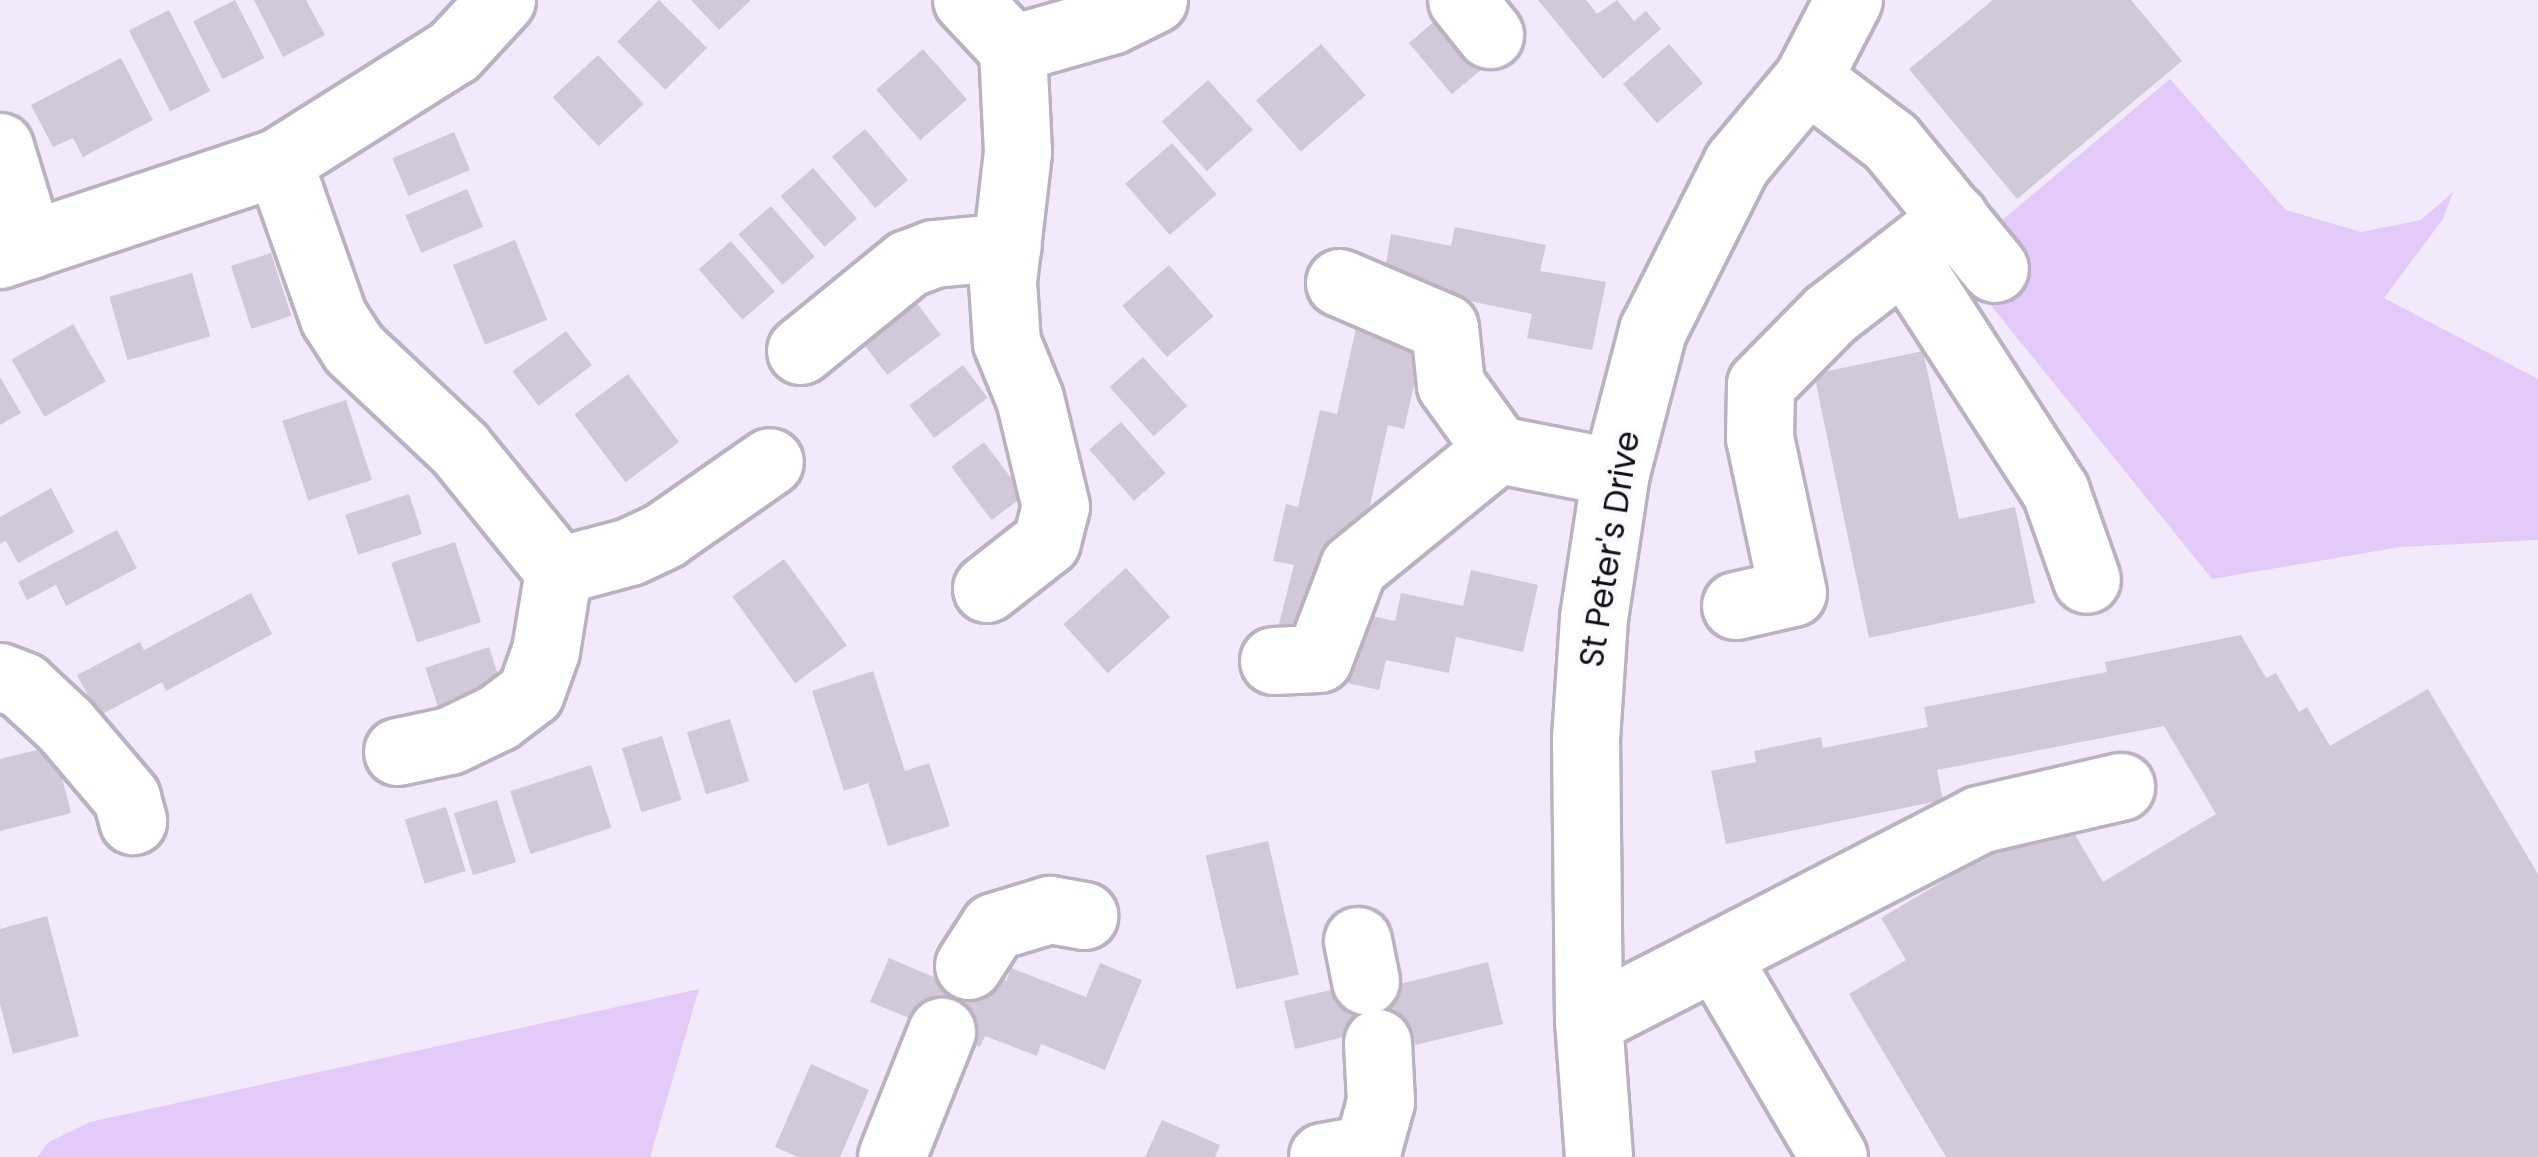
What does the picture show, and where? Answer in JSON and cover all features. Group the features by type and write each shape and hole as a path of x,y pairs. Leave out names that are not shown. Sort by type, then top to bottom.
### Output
{"street":[{"path":"0,147 15,251 280,162 454,52 502,0"},
{"path":"967,0 1013,49 1018,152 1005,265 1007,344 1030,399 1056,507 1047,542 987,589"},
{"path":"1013,49 1111,21 1154,0"},
{"name":"St Peter's Drive","path":"1599,1157 1588,1021 1586,739 1594,618 1616,473 1653,331 1737,164 1808,79 1850,0"},
{"path":"1808,79 1891,142 1995,269"},
{"path":"280,162 334,319 354,349 460,449 559,571 546,651 531,693 498,718 449,741 398,752"},
{"path":"1736,606 1793,593 1760,438 1761,385 1830,315 1955,218"},
{"path":"801,351 908,264 934,254 1005,265"},
{"path":"1906,260 2056,492 2087,580"},
{"path":"1340,283 1445,328 1451,385 1498,450 1616,473"},
{"path":"1274,661 1319,659 1354,567 1498,450"},
{"path":"559,571 630,552 664,536 770,462"},
{"path":"0,677 23,686 66,726 127,798 133,821"},
{"path":"1588,1021 1979,820 2121,787"},
{"path":"970,965 994,927 1050,910 1084,916"},
{"path":"1716,956 1834,1157"},
{"path":"1323,1157 1368,1149 1381,1102 1368,989"},
{"path":"902,1132 943,1032"}],"shaded area":[{"path":"2170,79 2286,210 2361,232 2421,220 2453,192 2443,219 2384,298 2538,379 2538,540 2400,547 2212,579 1985,298 1995,226"},
{"path":"699,989 650,1157 37,1157 49,1142 90,1122"}],"building":[{"path":"235,0 265,58 223,79 193,21"},
{"path":"254,0 306,0 325,35 283,57"},
{"path":"659,0 707,48 665,90 617,42"},
{"path":"691,0 751,0 719,30"},
{"path":"1538,0 1586,0 1597,14 1617,0 1634,21 1646,11 1661,29 1603,79"},
{"path":"1993,0 2131,0 2182,61 2017,199 1909,69"},
{"path":"169,10 210,91 170,112 129,30"},
{"path":"1441,16 1484,67 1452,94 1409,43"},
{"path":"1321,44 1366,95 1301,152 1256,100"},
{"path":"1669,44 1703,83 1657,123 1623,84"},
{"path":"923,49 967,100 920,140 876,90"},
{"path":"598,55 644,104 598,146 553,97"},
{"path":"121,58 153,120 83,157 73,138 53,147 31,105"},
{"path":"1208,80 1253,130 1207,171 1162,121"},
{"path":"865,129 908,180 875,208 832,157"},
{"path":"454,132 470,170 408,196 392,158"},
{"path":"1172,143 1217,194 1170,235 1125,184"},
{"path":"813,168 857,219 825,247 781,196"},
{"path":"467,189 483,227 421,253 405,215"},
{"path":"771,206 815,257 783,285 739,234"},
{"path":"1455,227 1546,245 1540,271 1606,282 1592,350 1527,338 1532,314 1441,295 1442,286 1437,286 1404,429 1388,425 1366,523 1354,520 1341,575 1326,606 1395,621 1401,593 1463,606 1471,570 1538,585 1523,652 1456,637 1449,673 1386,660 1379,690 1347,683 1357,641 1279,624 1294,565 1273,561 1286,504 1298,507 1320,410 1337,414 1357,324 1384,275 1391,234 1451,246"},
{"path":"515,240 547,320 485,345 453,265"},
{"path":"731,241 775,292 743,320 699,269"},
{"path":"271,253 291,316 251,329 231,266"},
{"path":"1169,265 1214,316 1167,357 1122,306"},
{"path":"192,273 210,336 128,360 109,297"},
{"path":"916,302 941,335 887,375 862,342"},
{"path":"73,324 106,381 45,417 12,360"},
{"path":"566,331 592,365 538,406 512,371"},
{"path":"1923,351 1959,519 2015,507 2035,603 1869,638 1814,374"},
{"path":"1143,357 1187,406 1154,436 1110,387"},
{"path":"963,365 988,398 934,438 909,405"},
{"path":"628,374 679,442 626,482 574,414"},
{"path":"0,377 21,413 0,425"},
{"path":"346,400 372,480 308,501 282,421"},
{"path":"1121,422 1166,473 1134,501 1089,450"},
{"path":"984,442 1024,496 992,520 951,467"},
{"path":"51,488 74,532 18,563 6,541 0,544 0,517"},
{"path":"409,494 422,534 358,555 345,515"},
{"path":"117,530 137,568 66,606 56,585 27,600 18,582"},
{"path":"455,542 481,622 417,643 391,563"},
{"path":"784,559 847,646 795,683 732,597"},
{"path":"1126,568 1170,617 1108,673 1064,624"},
{"path":"251,593 272,634 166,691 162,682 99,716 77,675 140,642 144,650"},
{"path":"2241,635 2266,678 2276,673 2299,712 2307,707 2330,746 2428,689 2538,874 2538,1157 1946,1157 1849,994 1906,960 1881,918 2061,811 2103,882 2216,814 2164,726 1937,770 1943,800 1726,844 1711,771 1756,762 1754,751 1821,737 1823,748 1928,727 1924,707 2107,672 2105,662"},
{"path":"489,647 502,687 438,708 425,668"},
{"path":"873,671 905,771 929,763 950,826 888,846 868,783 844,791 812,691"},
{"path":"730,719 749,781 706,794 687,732"},
{"path":"662,736 682,800 641,812 622,748"},
{"path":"54,746 71,813 0,831 0,759"},
{"path":"591,765 611,828 531,854 510,791"},
{"path":"497,800 516,862 473,875 454,813"},
{"path":"446,807 466,871 424,884 405,820"},
{"path":"1268,841 1299,974 1236,989 1206,855"},
{"path":"47,916 79,1036 13,1054 0,1004 0,929"},
{"path":"889,958 955,986 965,963 1006,981 1011,968 1086,997 1100,963 1142,980 1105,1070 1041,1044 1037,1056 985,1036 980,1047 870,1002"},
{"path":"1488,962 1503,1024 1415,1045 1413,1035 1362,1047 1359,1033 1295,1049 1284,1001 1398,974 1400,984"},
{"path":"811,1064 869,1090 840,1157 798,1157 775,1147"},
{"path":"1162,1120 1220,1145 1215,1157 1145,1157"}]}
